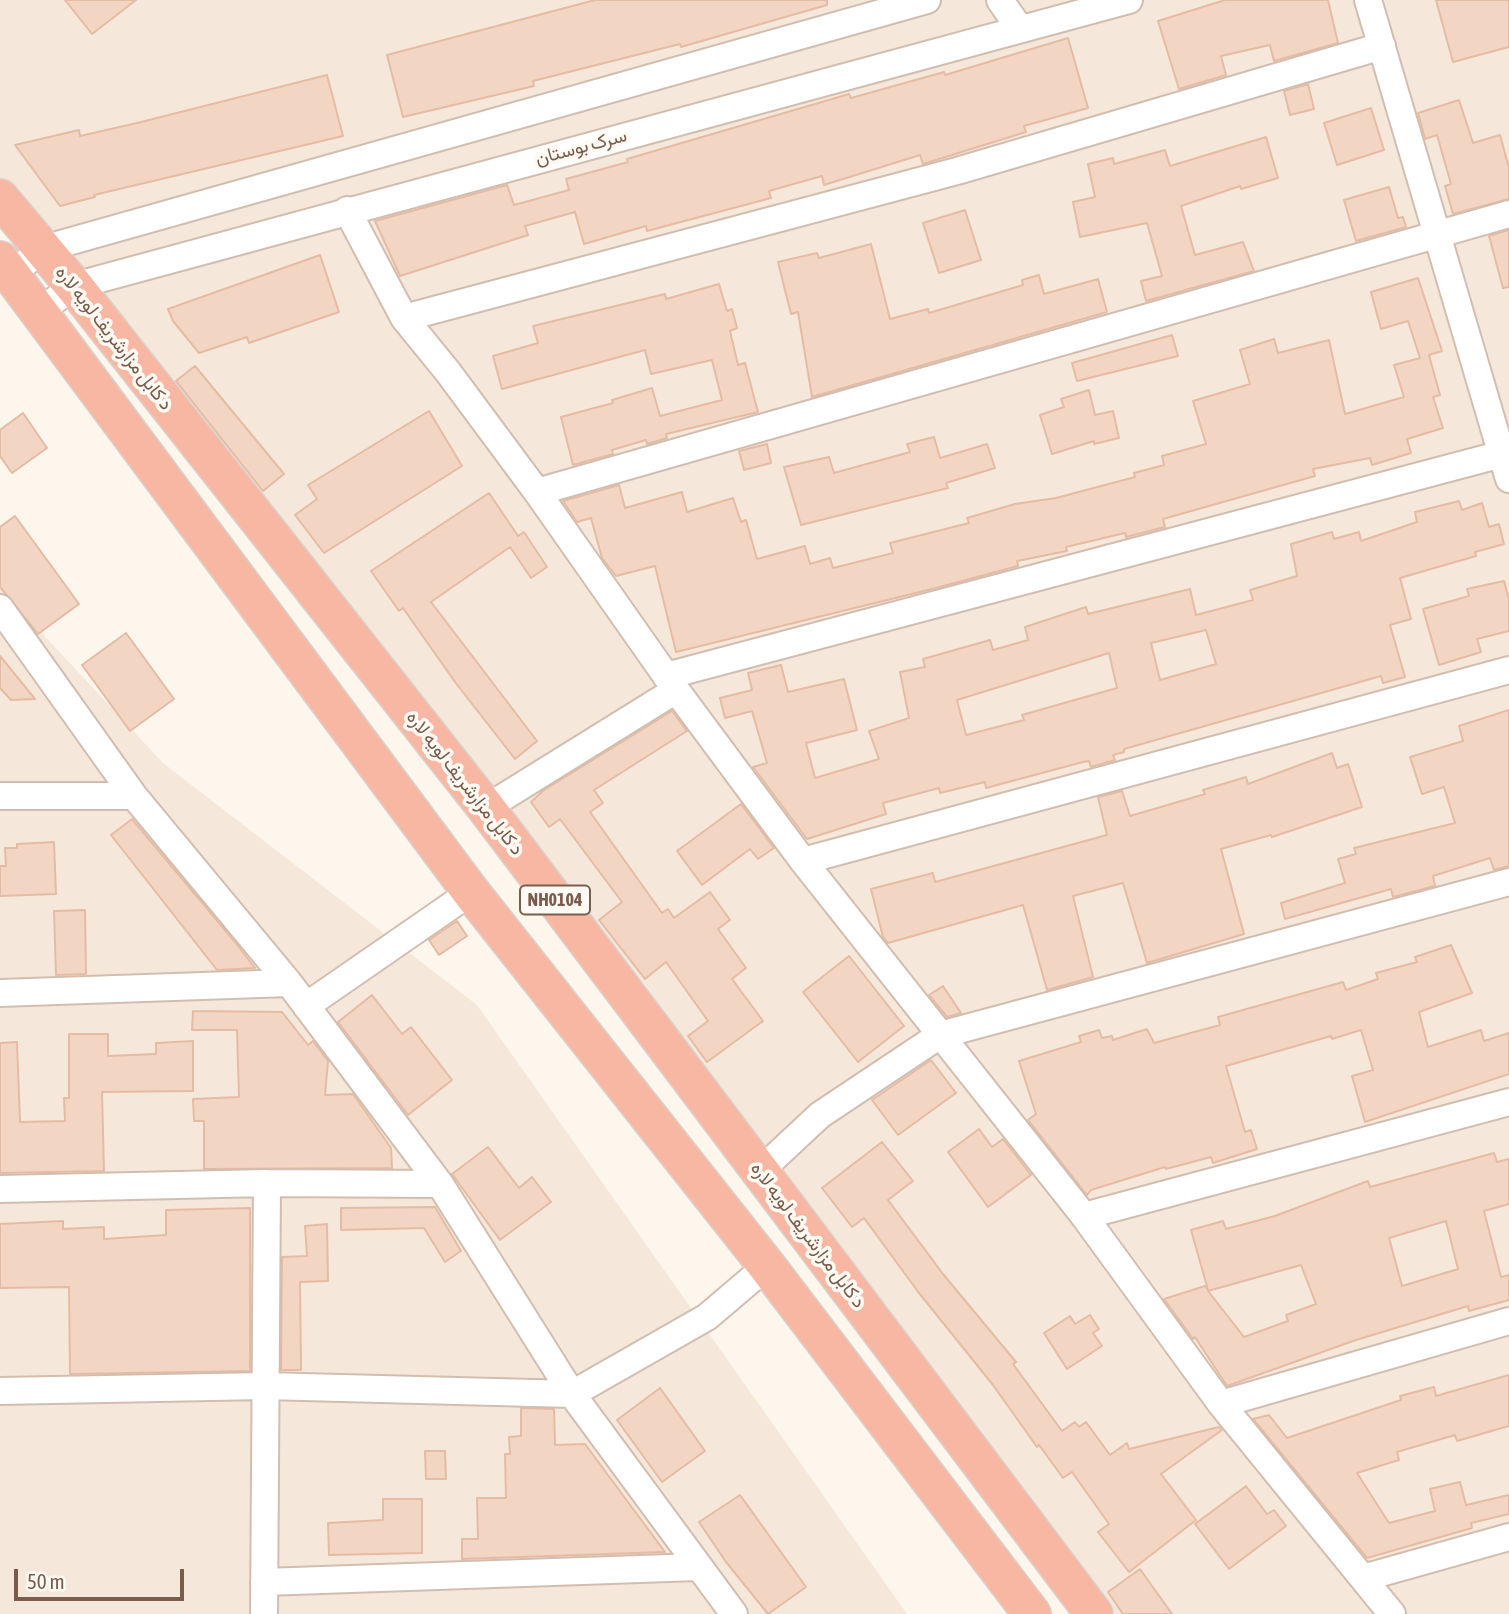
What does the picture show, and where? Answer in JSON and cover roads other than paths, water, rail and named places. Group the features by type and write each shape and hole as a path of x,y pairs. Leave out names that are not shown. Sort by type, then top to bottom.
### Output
{"highway":[{"name":"د کابل مزارشریف لویه لاره","path":"0,198 74,286 486,808 1094,1614"},
{"name":"NH0104","path":"6,267 471,892 767,1266 1032,1614"}],"street":[{"path":"6,267 43,249 927,0"},
{"path":"1000,0 1020,29"},
{"name":"سرک بوستان","path":"40,311 74,286 1129,0"},
{"path":"486,808 671,683 1505,466 1368,0"},
{"path":"404,318 957,171 1382,46"},
{"path":"347,210 404,318 448,372 537,492 671,683 803,861 1084,1216 1222,1404 1392,1614"},
{"path":"537,492 1509,214"},
{"path":"0,608 134,796 289,983 440,1184 572,1394 734,1614"},
{"path":"803,861 1509,670"},
{"path":"0,796 134,796"},
{"path":"760,1171 820,1115 940,1035 1509,882"},
{"path":"306,1006 471,892"},
{"path":"0,993 289,983"},
{"path":"1084,1216 1509,1102"},
{"path":"0,1189 267,1183 440,1184"},
{"path":"264,1614 267,1183"},
{"path":"0,1391 265,1386 572,1394 707,1317 767,1266"},
{"path":"1222,1404 1509,1321"},
{"path":"1363,1578 1509,1537"},
{"path":"264,1581 698,1567"}]}
